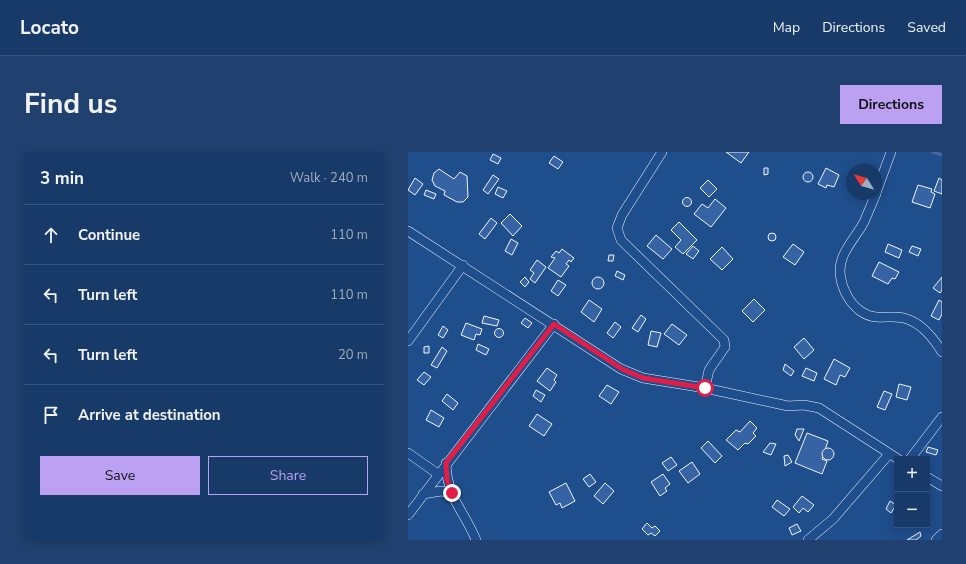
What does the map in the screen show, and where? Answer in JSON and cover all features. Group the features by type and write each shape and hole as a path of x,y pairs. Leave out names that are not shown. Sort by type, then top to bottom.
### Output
{"street":[{"path":"662,152 622,215 617,228 621,240 724,340 725,347 709,370 705,388"},
{"path":"882,177 891,152"},
{"path":"873,200 864,222 842,259 839,278 847,296 863,312 876,317 892,316 908,319 923,328 942,352"},
{"path":"408,231 463,265 622,369 643,378 705,388 788,406 804,405 819,408 894,457"},
{"path":"408,341 463,265"},
{"path":"408,515 446,463 554,324"},
{"path":"912,456 942,417"},
{"path":"408,453 438,474"},
{"path":"808,540 833,519 889,454"},
{"path":"446,463 447,480 452,493 476,540"},
{"path":"930,479 942,486"},
{"path":"423,494 441,491 452,493"},
{"path":"936,540 942,534"}],"building":[{"path":"726,152 749,152 741,163"},
{"path":"493,154 501,158 498,164 490,160"},
{"path":"554,156 563,162 558,169 549,163"},
{"path":"764,168 768,168 768,174 764,175"},
{"path":"826,168 839,175 834,187 827,185 826,188 818,184"},
{"path":"439,169 454,179 460,172 467,176 468,197 463,202 457,202 444,195 445,191 435,186 432,180 434,173"},
{"path":"808,172 813,177 808,182 803,177"},
{"path":"493,175 499,179 488,194 483,190"},
{"path":"415,178 423,184 415,195 408,190"},
{"path":"939,178 942,180 942,194 934,191"},
{"path":"708,180 717,189 709,197 700,188"},
{"path":"918,185 932,189 931,192 935,194 930,208 912,202"},
{"path":"498,187 507,191 503,198 495,194"},
{"path":"426,190 436,194 434,199 424,195"},
{"path":"685,198 689,198 691,202 689,206 685,206 683,204 683,200"},
{"path":"715,199 726,208 711,227 694,214 702,204 708,208"},
{"path":"510,214 522,226 513,236 501,223"},
{"path":"491,218 497,223 485,239 479,234"},
{"path":"679,222 697,240 683,254 675,247 681,240 671,230"},
{"path":"770,233 774,233 776,237 774,241 770,241 768,239 768,235"},
{"path":"656,235 672,249 663,259 647,246"},
{"path":"511,239 518,243 512,255 505,251"},
{"path":"793,244 804,252 795,265 783,257"},
{"path":"888,244 902,250 899,258 885,252"},
{"path":"693,246 699,251 693,259 686,254"},
{"path":"912,246 921,249 918,256 909,252"},
{"path":"722,247 733,259 722,270 710,259"},
{"path":"562,249 574,258 571,262 569,260 566,264 569,266 561,277 548,268 555,258 551,257 556,251 559,253"},
{"path":"609,255 614,255 613,261 608,261"},
{"path":"537,260 546,267 535,283 530,279 534,273 530,270"},
{"path":"879,262 899,272 895,279 892,278 888,284 872,276"},
{"path":"617,271 625,275 623,280 615,276"},
{"path":"525,277 529,282 525,287 520,282"},
{"path":"600,277 603,278 603,288 596,289 593,288 592,281 593,278"},
{"path":"942,277 942,290 940,293 933,288"},
{"path":"558,280 566,285 558,296 551,291"},
{"path":"754,299 765,310 753,322 742,311"},
{"path":"589,300 602,309 594,322 581,312"},
{"path":"939,300 942,302 942,314 939,320 931,316"},
{"path":"641,315 646,319 638,332 632,328"},
{"path":"484,316 499,320 497,326 482,323"},
{"path":"525,318 532,323 528,328 521,323"},
{"path":"615,322 621,327 613,338 607,333"},
{"path":"466,323 482,329 480,335 476,334 474,340 461,335"},
{"path":"672,324 687,335 679,345 664,334"},
{"path":"443,326 448,330 443,338 438,335"},
{"path":"497,329 501,329 503,333 501,337 497,337 495,335 495,331"},
{"path":"651,331 661,333 657,347 648,345"},
{"path":"804,338 814,350 804,359 794,347"},
{"path":"478,344 489,349 486,355 476,350"},
{"path":"429,346 429,353 424,353 424,347"},
{"path":"442,347 447,351 437,368 431,365"},
{"path":"834,359 850,368 845,377 840,375 836,385 824,379"},
{"path":"785,364 794,371 791,376 783,370"},
{"path":"547,368 557,375 554,380 556,382 550,391 537,381"},
{"path":"806,368 817,373 814,381 802,376"},
{"path":"424,372 431,377 424,385 417,380"},
{"path":"899,384 911,387 907,400 896,397"},
{"path":"607,385 619,392 611,404 599,396"},
{"path":"536,390 545,395 541,402 533,396"},
{"path":"884,391 892,394 885,410 877,407"},
{"path":"447,394 458,403 453,410 442,401"},
{"path":"431,410 444,418 439,427 426,420"},
{"path":"537,414 552,424 544,436 529,426"},
{"path":"750,421 757,428 753,433 756,436 748,444 745,443 738,450 726,440 736,430 740,432"},
{"path":"797,429 804,429 799,441 795,435"},
{"path":"807,433 828,441 822,459 827,461 822,474 795,463"},
{"path":"708,441 722,456 715,463 701,448"},
{"path":"770,443 776,444 771,455 763,452"},
{"path":"928,447 938,450 936,455 926,452"},
{"path":"826,448 830,448 834,454 830,460 826,460 822,456 822,452"},
{"path":"788,455 792,462 785,466 784,456"},
{"path":"671,457 677,465 668,471 662,463"},
{"path":"692,462 700,474 688,483 679,471"},
{"path":"590,474 596,482 589,487 583,479"},
{"path":"663,474 670,484 665,488 667,491 660,496 651,482"},
{"path":"566,483 575,501 562,508 560,503 556,505 549,492"},
{"path":"605,483 614,491 603,504 594,496"},
{"path":"802,496 814,505 808,512 803,508 799,513 793,507"},
{"path":"777,500 790,509 784,516 772,507"},
{"path":"890,501 894,504 894,508 891,513 886,509"},
{"path":"647,523 652,528 655,526 660,531 655,536 651,533 648,535 642,529"},
{"path":"797,524 801,531 792,535 789,528"},
{"path":"920,532 921,536 916,540 907,540"}],"waterway":[{"path":"933,152 942,155"}],"route":[{"path":"452,493 447,480 446,463 554,324 622,369 643,378 705,388"}]}
